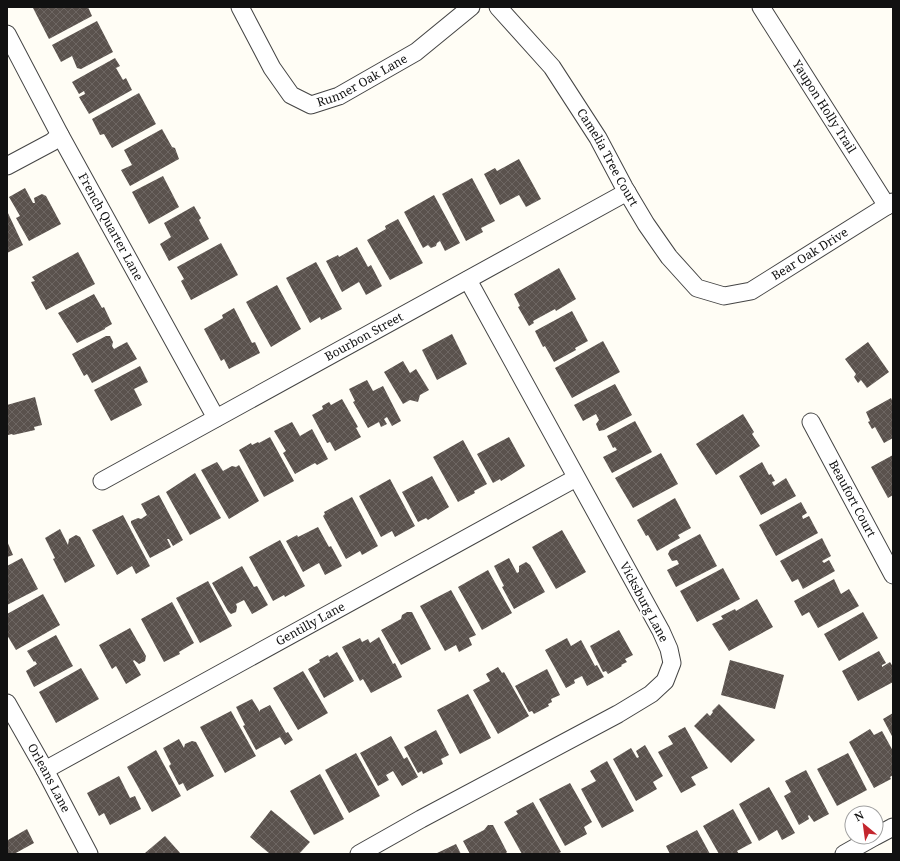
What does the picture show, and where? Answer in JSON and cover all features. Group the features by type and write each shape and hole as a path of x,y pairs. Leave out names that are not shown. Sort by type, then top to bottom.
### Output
{"street":[{"name":"Runner Oak Lane","path":"240,7 272,68 291,95 311,105 339,96 416,52 471,7"},
{"name":"Camelia Tree Court","path":"498,7 552,67 598,138 646,224 669,257 697,288 724,296"},
{"name":"Yaupon Holly Trail","path":"761,7 890,204"},
{"name":"French Quarter Lane","path":"7,34 60,135 216,418"},
{"path":"7,166 52,142 60,135"},
{"name":"Bourbon Street","path":"102,481 627,192"},
{"name":"Bear Oak Drive","path":"724,296 751,290 890,204"},
{"name":"Vicksburg Lane","path":"359,854 421,819 618,714 651,694 664,682 672,663 669,649 661,632 468,280"},
{"name":"Beaufort Court","path":"811,422 893,575"},
{"name":"Gentilly Lane","path":"45,770 576,478"},
{"name":"Orleans Lane","path":"7,703 45,770 89,854"},
{"path":"884,832 893,827"},
{"path":"844,854 860,845"}],"building":[{"path":"88,7 92,16 49,39 33,8"},
{"path":"97,21 113,52 81,69 77,68 72,56 61,62 52,45"},
{"path":"115,58 120,66 116,68 123,80 126,78 132,90 89,114 79,97 85,94 84,91 79,94 72,82"},
{"path":"139,93 156,124 112,148 104,134 100,135 92,119"},
{"path":"162,129 172,147 175,148 179,159 130,186 121,170 132,165 124,150"},
{"path":"519,159 541,199 526,207 519,195 500,205 484,174 495,168 497,171"},
{"path":"163,176 179,207 149,224 132,192"},
{"path":"472,178 495,221 481,228 483,232 466,241 442,194"},
{"path":"25,188 33,203 35,203 34,198 42,194 46,196 61,224 29,241 16,218 20,216 9,197"},
{"path":"434,195 460,243 445,251 440,241 436,246 431,248 428,245 423,248 404,212"},
{"path":"194,206 201,218 199,220 209,239 169,261 160,244 171,237 164,223"},
{"path":"7,211 23,245 7,253"},
{"path":"398,219 423,263 390,280 367,240 386,229 385,226"},
{"path":"221,243 238,275 191,300 181,281 184,279 177,267"},
{"path":"357,247 368,267 371,265 382,286 366,295 359,282 342,292 326,261 338,255 339,257"},
{"path":"78,252 95,284 46,310 31,282 35,281 32,277"},
{"path":"316,262 342,309 321,320 320,317 310,323 286,278"},
{"path":"559,268 576,299 556,311 555,309 533,321 534,323 529,326 518,307 520,306 514,294"},
{"path":"277,285 301,329 271,347 246,302"},
{"path":"94,294 102,308 104,307 112,324 77,343 58,313"},
{"path":"234,308 252,343 255,342 260,353 229,369 224,359 221,361 204,329 223,318 222,315"},
{"path":"572,311 588,341 575,348 576,350 554,362 545,346 543,347 535,331"},
{"path":"452,334 467,364 437,380 422,350"},
{"path":"106,336 110,336 114,349 127,342 137,359 92,383 87,374 84,376 72,354"},
{"path":"603,341 620,372 572,398 555,368"},
{"path":"868,342 889,372 867,388 861,380 858,383 854,377 856,374 845,359"},
{"path":"403,361 410,373 416,369 429,390 420,395 418,402 410,400 403,404 384,372"},
{"path":"140,366 148,382 134,389 142,405 111,421 94,390"},
{"path":"367,380 373,391 383,386 401,421 392,426 387,417 384,419 387,424 381,427 379,422 368,428 353,402 355,401 349,389"},
{"path":"615,384 632,415 604,430 599,431 596,424 599,420 596,414 583,421 574,405"},
{"path":"35,397 42,425 34,427 35,430 8,435 7,405"},
{"path":"891,398 893,403 893,438 884,443 875,427 872,429 868,422 870,421 866,412"},
{"path":"342,399 358,427 356,428 361,437 335,451 330,442 327,443 312,415 323,409 322,406 329,402 331,405"},
{"path":"743,414 754,432 752,434 760,446 716,475 696,444"},
{"path":"635,421 652,452 612,473 603,457 617,450 615,447 613,448 607,436"},
{"path":"292,422 300,436 312,429 328,459 317,465 315,463 295,474 283,453 286,451 274,431"},
{"path":"270,437 294,481 264,497 239,450 251,443 252,445 258,442 259,443"},
{"path":"509,437 525,466 501,481 500,479 493,483 477,454"},
{"path":"463,440 487,484 474,491 475,493 458,502 433,457"},
{"path":"661,453 678,484 633,508 615,478"},
{"path":"893,455 893,495 888,498 871,467"},
{"path":"217,462 223,471 232,466 236,467 239,465 259,501 229,519 201,470"},
{"path":"762,462 769,475 771,474 775,481 772,482 774,486 786,478 796,496 761,515 739,476"},
{"path":"195,473 221,518 190,535 166,492"},
{"path":"432,476 449,507 428,520 426,518 418,522 402,492"},
{"path":"390,479 415,526 395,537 392,531 381,537 359,496"},
{"path":"159,495 183,540 173,546 169,539 167,539 171,547 150,558 131,521 138,518 141,519 147,515 141,504"},
{"path":"352,497 378,546 362,555 360,551 346,559 323,516 325,514 324,512"},
{"path":"675,498 691,528 678,535 680,538 657,551 637,520"},
{"path":"801,502 807,513 802,516 803,519 809,516 818,533 776,556 759,525"},
{"path":"123,515 150,566 136,574 132,566 117,575 92,530"},
{"path":"318,527 342,566 325,575 319,563 303,572 286,541"},
{"path":"60,529 68,545 69,539 76,535 80,537 95,566 65,583 53,559 55,558 45,538"},
{"path":"562,530 586,572 556,589 532,547"},
{"path":"700,534 717,566 676,587 667,570 679,564 677,560 672,561 668,554 670,550"},
{"path":"822,538 831,556 822,561 824,563 829,560 835,571 803,589 798,579 792,582 780,561"},
{"path":"280,540 305,586 285,597 284,595 273,601 249,557"},
{"path":"7,541 13,555 7,557"},
{"path":"22,558 38,589 7,605 7,566"},
{"path":"509,558 517,573 519,572 519,566 526,562 530,565 545,592 514,609 502,587 504,586 494,566"},
{"path":"242,566 254,587 257,586 268,605 252,614 244,600 236,604 236,612 231,614 212,583"},
{"path":"723,568 740,599 697,622 680,591"},
{"path":"488,570 512,613 482,630 458,587"},
{"path":"834,579 841,594 849,589 859,606 818,628 809,612 802,616 794,601"},
{"path":"208,581 232,626 200,643 176,598"},
{"path":"451,590 476,635 469,638 472,645 459,652 456,645 445,651 420,606"},
{"path":"43,594 60,625 16,650 7,635 7,614"},
{"path":"757,599 773,627 729,651 712,624 723,619 721,616 735,609 736,611"},
{"path":"172,602 194,643 179,652 180,654 164,662 141,619"},
{"path":"407,612 412,612 431,649 401,665 381,630 401,619 402,615"},
{"path":"863,612 878,638 839,661 824,634"},
{"path":"130,628 146,656 145,661 139,664 134,660 133,661 141,675 126,684 116,666 112,669 99,645"},
{"path":"619,630 633,655 625,659 627,662 621,665 622,666 608,674 606,671 603,672 590,646"},
{"path":"56,635 73,666 34,687 26,671 37,664 27,651"},
{"path":"379,637 393,664 395,663 402,677 371,693 363,679 360,681 342,647 360,638 362,642 368,639 370,643"},
{"path":"567,638 571,646 581,640 595,666 597,665 604,677 587,686 582,676 574,680 575,683 566,688 545,650"},
{"path":"879,651 886,663 882,665 882,667 890,662 893,667 893,682 858,701 842,671"},
{"path":"337,652 354,681 324,698 308,669 320,662 319,660 328,655 329,657"},
{"path":"730,660 784,675 775,709 721,695"},
{"path":"498,667 502,673 504,672 529,716 498,734 473,690 490,681 486,674"},
{"path":"81,668 99,699 56,723 39,692"},
{"path":"547,669 560,695 551,699 552,702 548,704 549,706 534,714 532,711 529,712 515,686"},
{"path":"303,671 328,713 298,730 273,688"},
{"path":"468,694 491,738 460,754 437,710"},
{"path":"252,699 260,712 260,710 270,705 286,733 288,732 293,740 285,745 280,737 256,750 243,726 245,725 236,707"},
{"path":"719,704 755,740 731,763 694,726 707,713 710,716 713,712 712,711"},
{"path":"231,711 256,756 225,773 200,727"},
{"path":"893,713 893,738 883,719"},
{"path":"685,727 708,768 691,777 696,785 681,793 658,752 673,744 668,736"},
{"path":"870,729 874,735 882,731 893,751 893,775 890,777 891,779 874,788 849,742"},
{"path":"436,730 449,755 441,759 443,764 423,774 422,771 418,773 404,747"},
{"path":"391,736 404,759 407,757 418,777 402,786 393,771 386,775 389,780 378,786 360,753"},
{"path":"179,739 184,748 185,744 192,741 196,742 214,776 187,791 183,783 179,785 169,766 171,764 163,748"},
{"path":"645,745 663,776 653,782 657,789 636,801 613,759 631,748 637,758 639,757 636,751"},
{"path":"156,750 181,796 152,812 127,767"},
{"path":"356,753 380,796 349,813 325,770"},
{"path":"848,753 867,790 837,806 817,769"},
{"path":"607,761 634,811 602,828 581,789 596,781 590,771"},
{"path":"806,770 829,814 814,822 809,815 809,819 799,825 784,796 791,792 785,781"},
{"path":"320,774 344,819 314,835 290,791"},
{"path":"119,776 130,798 135,796 141,809 110,825 104,813 99,816 87,793"},
{"path":"570,783 592,822 584,827 587,834 565,846 539,799"},
{"path":"769,787 795,833 782,840 777,830 759,841 739,804"},
{"path":"533,802 561,852 557,854 522,854 504,822 518,814 516,811"},
{"path":"733,809 752,843 737,851 739,854 719,854 703,826"},
{"path":"271,810 310,842 299,854 270,854 250,837"},
{"path":"488,825 493,825 507,852 505,854 470,854 463,841 484,830"},
{"path":"27,829 34,843 14,854 7,854 7,837 8,840"},
{"path":"697,830 710,854 670,854 666,846"},
{"path":"165,836 181,854 145,853"},
{"path":"456,844 461,854 435,854"}]}
